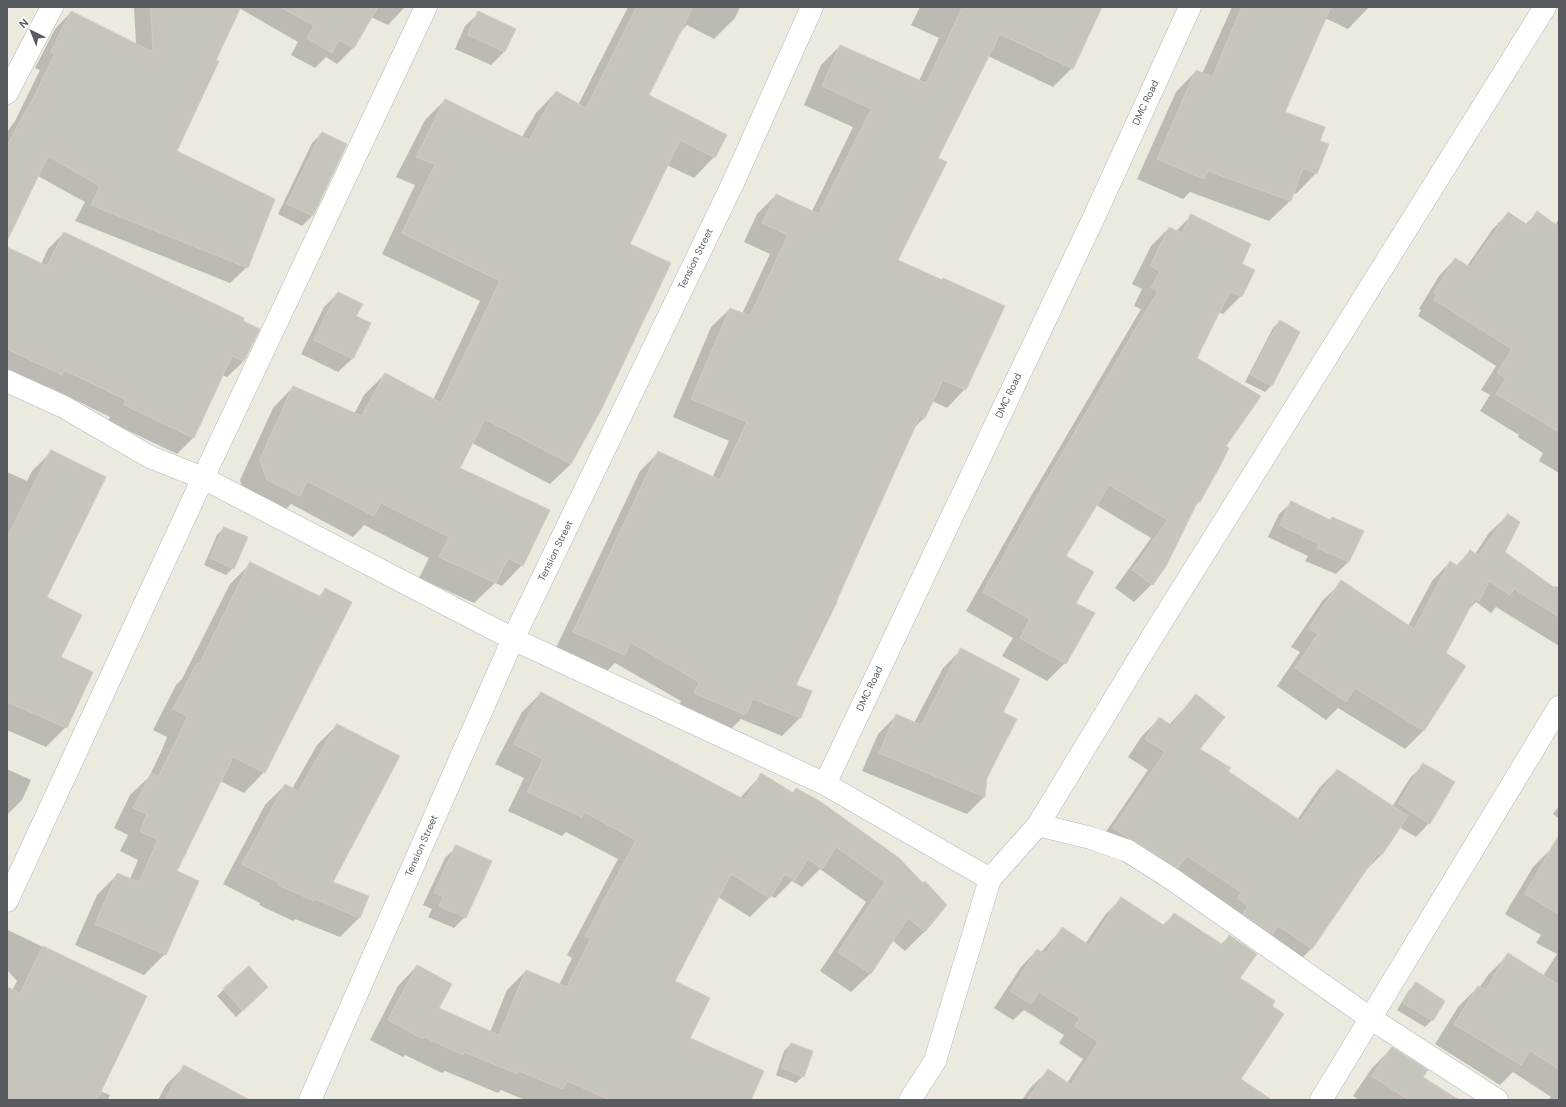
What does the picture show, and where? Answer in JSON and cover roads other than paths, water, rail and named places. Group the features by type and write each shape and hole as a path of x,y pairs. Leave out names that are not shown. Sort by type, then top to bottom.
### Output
{"street":[{"path":"7,93 52,7"},
{"path":"7,901 203,478 426,7"},
{"name":"Tension Street","path":"310,1100 513,639 733,183 812,7"},
{"name":"DMC Road","path":"825,784 1095,215 1190,7"},
{"path":"910,1100 935,1061 990,879 1038,825 1152,637 1545,7"},
{"path":"7,381 64,407 150,457 203,478 513,639 825,784 990,879"},
{"path":"1320,1100 1559,707"},
{"path":"1038,825 1091,838 1128,851 1172,879 1370,1018 1498,1100"}]}
